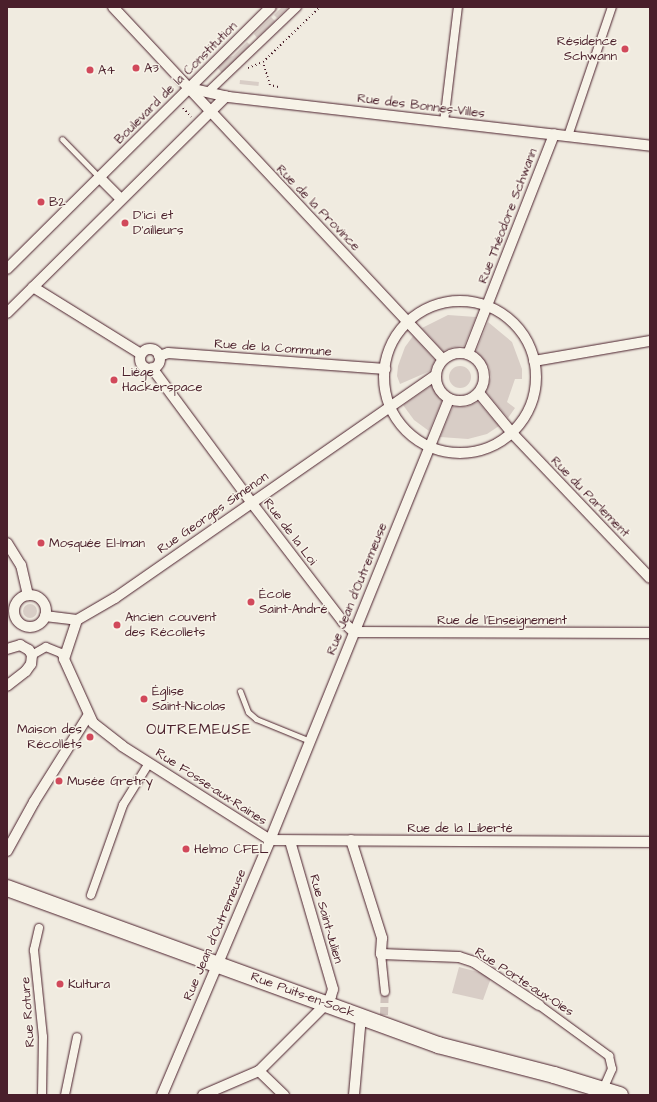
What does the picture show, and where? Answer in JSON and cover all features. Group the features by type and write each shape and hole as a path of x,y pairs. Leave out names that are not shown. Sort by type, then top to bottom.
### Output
{"main road":[{"name":"Rue Puits-en-Sock","path":"7,888 361,1016 383,1020 438,1045 620,1095"}],"street":[{"name":"Rue de la Province","path":"112,7 443,360"},
{"name":"Boulevard de la Constitution","path":"7,269 271,7"},
{"path":"208,92 297,7"},
{"path":"444,122 458,7"},
{"path":"568,136 612,7"},
{"name":"Rue des Bonnes-Villes","path":"189,88 226,96 650,146"},
{"path":"7,313 226,96"},
{"name":"Rue Théodore Schwann","path":"468,354 554,134"},
{"path":"99,177 121,199"},
{"name":"Rue de la Loi","path":"33,287 142,354"},
{"path":"445,302 472,302 487,307 515,326 529,345 534,361 536,380 531,403 512,433 492,446 469,453 446,452 429,446 404,430 390,406 384,387 385,369 393,341 408,322 428,309 445,302"},
{"path":"534,361 650,341"},
{"name":"Rue de la Loi","path":"159,356 151,349 142,354 140,360 143,366 152,368 251,502 343,622 354,632"},
{"name":"Rue de la Commune","path":"159,356 168,353 385,369"},
{"path":"455,353 468,354 479,361 483,369 484,377 479,393 465,401 449,399 438,388 436,374 443,360 455,353"},
{"path":"152,368 158,364 159,356"},
{"name":"Rue Georges Simenon","path":"77,620 115,598 436,374"},
{"name":"Rue du Parlement","path":"479,393 512,433 650,578"},
{"name":"Rue Jean d'Outremeuse","path":"162,1095 270,840 449,399"},
{"path":"7,543 21,565 28,594"},
{"path":"28,594 40,598 44,603 45,616 38,625 26,627 17,621 10,610 16,601 28,594"},
{"path":"45,616 77,620 64,659"},
{"path":"20,645 26,627"},
{"name":"Rue de l'Enseignement","path":"354,632 650,633"},
{"path":"7,649 20,645 29,650 32,655 31,664 26,671 7,686"},
{"path":"32,655 46,647 60,653 64,659"},
{"name":"Rue Fosse-aux-Raines","path":"64,659 88,716 100,731 270,840"},
{"path":"7,852 34,802 88,716"},
{"path":"91,895 123,805 149,763"},
{"name":"Rue de la Liberté","path":"270,840 650,842"},
{"path":"351,840 382,938 381,954 385,992"},
{"name":"Rue Saint-Julien","path":"290,841 333,989 327,1003"},
{"name":"Rue Roture","path":"39,928 34,950 43,1037 42,1095"},
{"name":"Rue Porte-aux-Oies","path":"381,954 459,957 474,962 539,1005 609,1056 612,1068 594,1089"},
{"path":"202,1095 259,1071 327,1003"},
{"path":"354,1095 361,1016"},
{"path":"65,1095 77,1037"},
{"path":"259,1071 284,1095"}],"lane":[{"path":"62,139 99,177"},
{"path":"240,691 248,712 256,719 310,741"}],"path":[{"path":"278,87 270,85 264,62 320,7"},
{"path":"176,101 198,124"}],"shaded area":[{"path":"282,7 289,7 277,18 274,15"},
{"path":"271,17 275,21 257,38 254,34"},
{"path":"247,42 250,45 222,73 216,66 223,59 233,56"},
{"path":"240,80 259,82 258,86 240,84"},
{"path":"448,315 476,317 464,346 454,347 443,351 422,328"},
{"path":"488,322 512,342 522,369 522,379 515,379 507,402 515,408 508,418 486,392 491,377 489,367 476,351"},
{"path":"413,336 435,360 430,371 400,384 397,376 398,366 405,347"},
{"path":"460,366 468,369 471,377 468,385 460,388 452,385 449,377 452,369"},
{"path":"431,386 442,401 429,431 414,420 403,405"},
{"path":"478,402 499,426 487,434 468,439 440,437 453,407 466,407"},
{"path":"30,604 35,606 37,611 35,616 30,618 25,616 23,611 25,606"},
{"path":"459,967 482,973 491,978 483,1000 452,993"}],"tunnel":[{"path":"384,1015 385,992"}],"place":[{"name":"Résidence Schwann","path":"625,49"},
{"name":"A3","path":"136,68"},
{"name":"A4","path":"90,70"},
{"name":"B2","path":"41,202"},
{"name":"D'ici et D'ailleurs","path":"125,223"},
{"name":"Liège Hackerspace","path":"114,380"},
{"name":"Mosquée El-Iman","path":"41,543"},
{"name":"École Saint-André","path":"251,602"},
{"name":"Ancien couvent des Récollets","path":"117,625"},
{"name":"Église Saint-Nicolas","path":"144,699"},
{"name":"Maison des Récollets","path":"90,737"},
{"name":"Musée Gretry","path":"59,781"},
{"name":"Helmo CFEL","path":"186,849"},
{"name":"Kultura","path":"60,984"}],"district":[{"name":"OUTREMEUSE","path":"199,730"}]}
